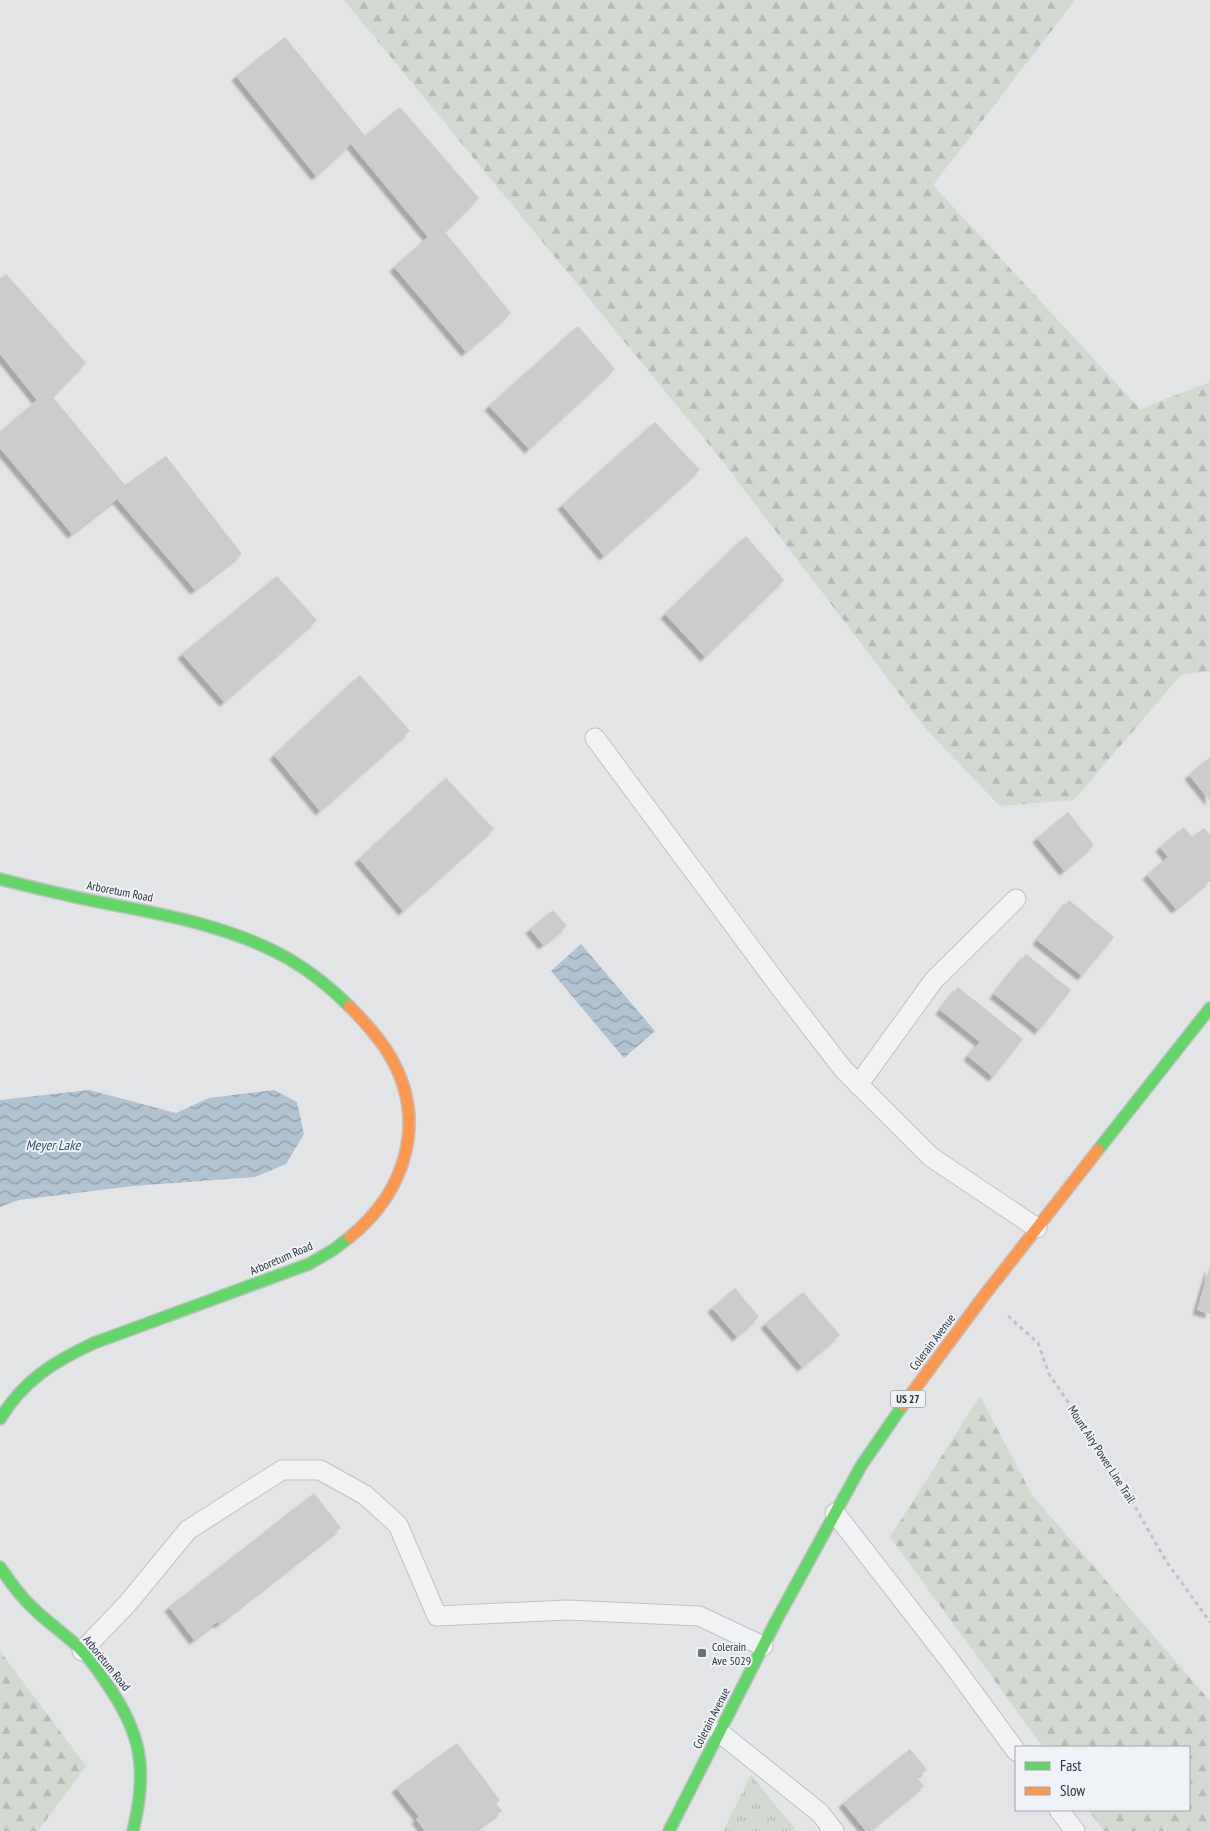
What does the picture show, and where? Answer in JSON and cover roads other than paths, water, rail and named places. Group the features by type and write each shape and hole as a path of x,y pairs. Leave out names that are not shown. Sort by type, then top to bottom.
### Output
{"street":[{"name":"Arboretum Road","path":"0,879 31,888 152,912 239,935 281,953 327,984 354,1008 384,1044 399,1070 408,1100 410,1131 405,1162 392,1190 373,1215 341,1244 309,1264 94,1343 62,1357 33,1377 9,1403 0,1419"},
{"name":"Colerain Avenue","path":"669,1831 763,1646 860,1466 923,1376 983,1297 1210,1008"},
{"name":"Arboretum Road","path":"0,1566 26,1601 82,1651 117,1695 134,1728 141,1754 143,1781 140,1807 133,1831"}],"lane":[{"path":"595,738 843,1069 931,1157 1036,1228"},
{"path":"858,1085 934,980 1016,899"},
{"path":"82,1651 128,1604 188,1530 282,1470 320,1470 364,1495 398,1525 437,1616 567,1610 699,1616 763,1646"},
{"path":"835,1513 950,1661 1015,1750"},
{"path":"719,1732 820,1813 834,1831"},
{"path":"1060,1811 1075,1831"}],"water":[{"path":"581,944 655,1031 624,1058 551,971"},
{"name":"Meyer Lake","path":"89,1090 176,1113 209,1098 274,1090 297,1102 304,1134 286,1164 255,1177 133,1186 19,1200 0,1207 0,1100"}],"place":[{"name":"Colerain Ave 5029","path":"702,1653"}]}
